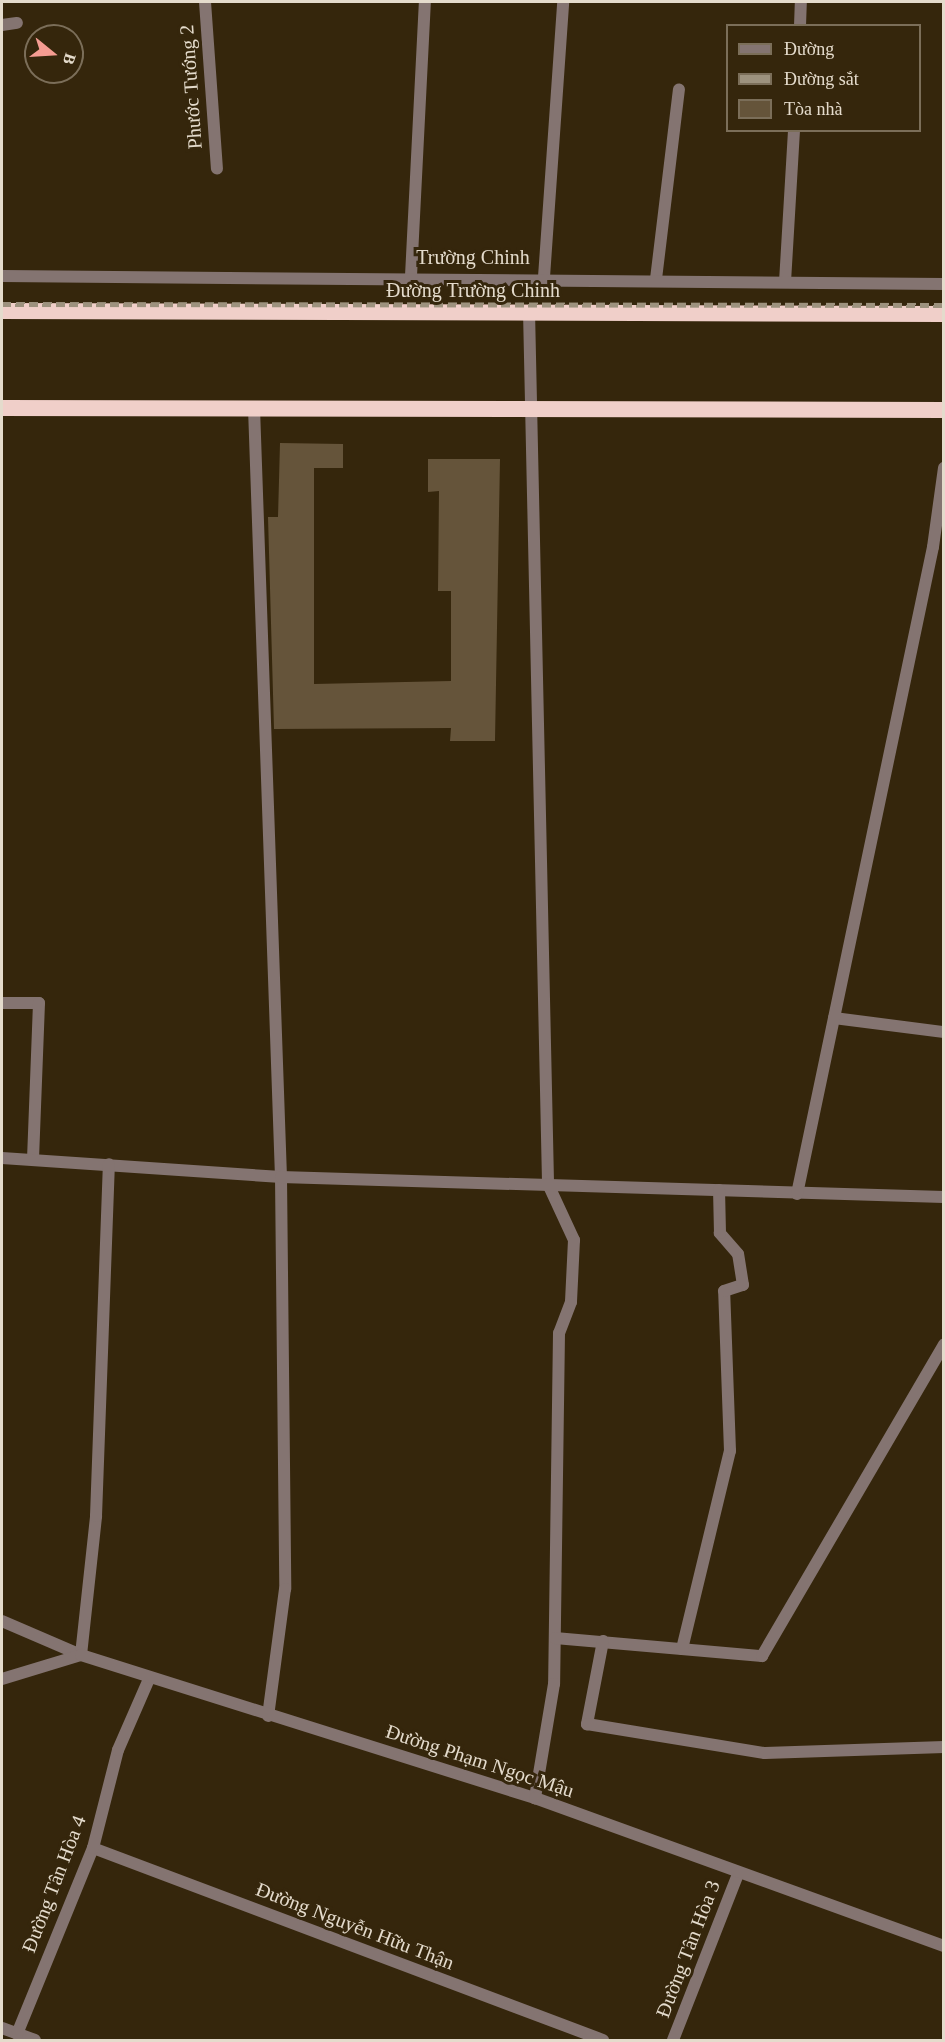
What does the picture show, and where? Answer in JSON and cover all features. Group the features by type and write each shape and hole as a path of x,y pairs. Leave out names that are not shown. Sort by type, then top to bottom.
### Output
{"highway":[{"name":"Đường Trường Chinh","path":"2,311 529,310 944,314"},
{"path":"2,408 944,410"}],"street":[{"name":"Phước Tướng 2","path":"205,2 217,169"},
{"path":"411,276 425,2"},
{"path":"544,277 563,2"},
{"path":"800,24 801,2"},
{"path":"2,25 17,23"},
{"path":"656,279 679,89"},
{"path":"785,282 794,132"},
{"name":"Trường Chinh","path":"2,276 544,277 944,284"},
{"path":"529,310 548,1184 574,1240 571,1302 559,1333 554,1684 535,1798"},
{"path":"254,408 281,1177 285,1589 268,1716"},
{"path":"797,1194 933,547 944,468"},
{"path":"2,1003 39,1003 33,1158"},
{"path":"834,1018 944,1032"},
{"path":"2,1158 33,1158 281,1177 944,1197"},
{"path":"2,1679 81,1655 96,1516 109,1164"},
{"path":"682,1648 730,1451 724,1291 743,1285 738,1254 720,1233 719,1190"},
{"path":"555,1638 762,1656 944,1344"},
{"name":"Đường Phạm Ngọc Mậu","path":"2,1621 81,1655 149,1679 535,1798 944,1946"},
{"path":"603,1641 587,1724 765,1753 944,1747"},
{"name":"Đường Tân Hòa 4","path":"17,2034 93,1848 118,1750 149,1679"},
{"name":"Đường Nguyễn Hữu Thận","path":"93,1848 603,2040"},
{"name":"Đường Tân Hòa 3","path":"674,2040 739,1872"},
{"path":"2,2028 35,2040"}],"building":[{"path":"280,443 343,444 343,468 314,468 314,684 451,681 451,591 438,591 439,491 428,492 428,459 500,459 495,741 450,741 451,728 274,729 268,517 278,517"}],"railway":[{"path":"2,304 944,305"}]}
